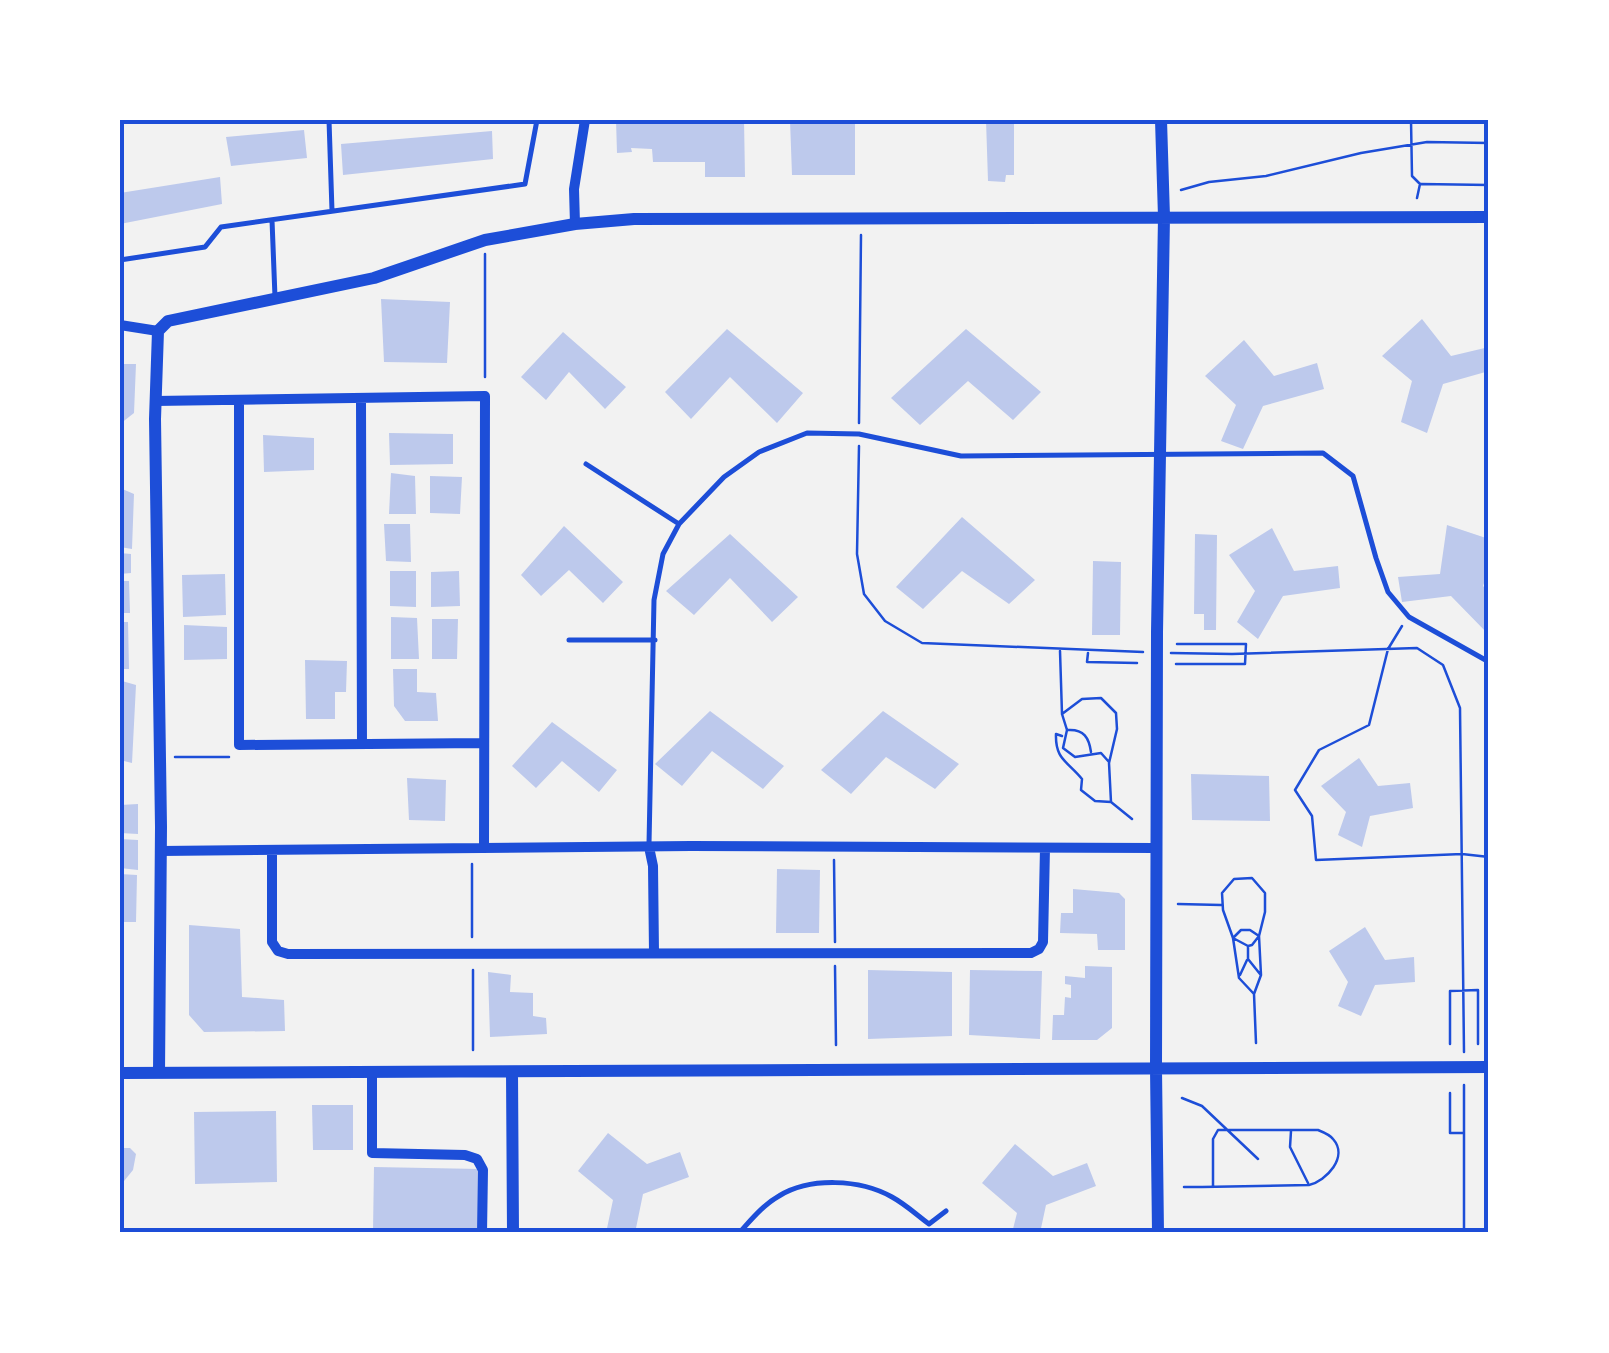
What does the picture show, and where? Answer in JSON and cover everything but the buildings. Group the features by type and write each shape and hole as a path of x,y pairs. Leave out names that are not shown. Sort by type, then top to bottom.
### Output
{"street":[{"path":"576,224 574,188 585,120"},
{"path":"1158,1233 1156,848 1164,218 1161,120"},
{"path":"159,1073 161,851 155,401 158,331 168,321 374,278 485,240 576,224 634,219 1489,217"},
{"path":"120,325 158,331"},
{"path":"155,401 485,396 484,847"},
{"path":"239,400 239,745 483,743"},
{"path":"361,400 362,744"},
{"path":"161,851 484,847 1156,848"},
{"path":"649,847 653,866 654,953"},
{"path":"272,852 272,942 278,951 288,954 1031,953 1039,950 1043,942 1044,848"},
{"path":"120,1073 1489,1067"},
{"path":"372,1072 372,1154 465,1155 477,1159 483,1170 482,1233"},
{"path":"512,1072 513,1233"}],"lane":[{"path":"329,120 332,211"},
{"path":"120,260 205,247 221,227 525,184 537,120"},
{"path":"272,220 275,298"},
{"path":"649,847 654,600 663,554 679,524 724,477 759,452 807,433 859,434 961,456 1324,453 1353,476 1388,592 1409,617 1489,662"},
{"path":"586,464 679,524"},
{"path":"570,640 655,640"},
{"path":"739,1233 780,1195 800,1187 833,1182 890,1195 930,1224 946,1211"}],"path":[{"path":"1411,120 1412,176 1420,184 1489,185"},
{"path":"1176,191 1427,142 1489,143"},
{"path":"1416,198 1420,184"},
{"path":"861,235 857,554 864,594 885,621 922,643 1096,652"},
{"path":"485,254 485,377"},
{"path":"1409,617 1388,649 1368,725 1319,750 1295,790 1312,816 1316,860 1462,854 1489,857"},
{"path":"1176,644 1246,644 1245,664 1176,664"},
{"path":"1232,654 1416,648 1442,665 1460,708 1464,1002"},
{"path":"1060,650 1062,714 1067,730 1063,748 1075,757 1101,753 1109,762"},
{"path":"1088,651 1087,662 1137,663"},
{"path":"1062,714 1082,699 1101,698 1116,712 1117,729 1109,762 1111,802"},
{"path":"1067,730 1085,734 1091,754"},
{"path":"1064,737 1056,734 1056,748 1082,779 1081,790 1095,801 1111,802 1132,819"},
{"path":"169,757 229,756"},
{"path":"834,860 836,944"},
{"path":"472,864 472,945"},
{"path":"1248,946 1258,936 1265,912 1265,892 1252,878 1234,879 1222,892 1223,904 1239,978 1254,994"},
{"path":"1178,904 1223,904"},
{"path":"1232,938 1241,930 1258,936 1262,975 1254,994 1256,1043"},
{"path":"1232,938 1248,946"},
{"path":"1239,978 1248,959 1248,946"},
{"path":"1248,959 1262,975"},
{"path":"836,962 836,1045"},
{"path":"472,963 473,1050"},
{"path":"1450,1044 1450,991 1464,990 1478,990 1478,1044"},
{"path":"1450,1093 1450,1133 1464,1133"},
{"path":"1182,1098 1202,1106 1258,1159"},
{"path":"1464,1119 1464,1233"},
{"path":"1184,1187 1213,1187 1309,1184 1321,1182 1332,1172 1338,1145 1332,1136 1318,1130 1218,1130 1213,1140 1213,1187"},
{"path":"1291,1131 1290,1148 1309,1184"}]}
